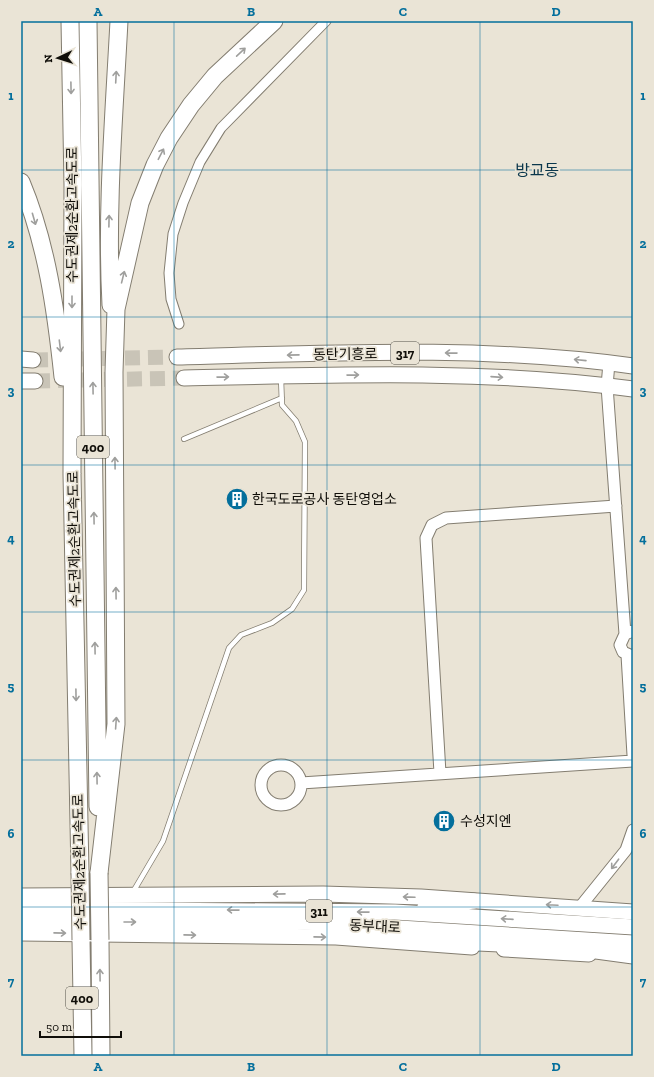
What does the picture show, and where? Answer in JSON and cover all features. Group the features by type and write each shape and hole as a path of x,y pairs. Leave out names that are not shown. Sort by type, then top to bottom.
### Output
{"highway":[{"name":"수도권제2순환고속도로","path":"70,21 73,185 72,474 83,1056"},
{"name":"수도권제2순환고속도로","path":"88,21 101,1056"},
{"path":"114,372 108,259 109,200 119,21"},
{"path":"99,873 116,724 114,372 116,309 140,203 155,165 169,138 191,105 216,76 274,21"},
{"path":"21,182 30,202 49,277 63,376 72,474"}],"main road":[{"name":"동탄기흥로","path":"177,357 447,353 530,355 633,366"},
{"name":"동탄기흥로","path":"184,378 451,374 607,386 633,390"},
{"path":"21,896 323,894 580,907 633,912"},
{"path":"395,912 474,901"},
{"name":"동부대로","path":"21,909 395,912 633,927"},
{"name":"동부대로","path":"21,921 305,922 633,943"},
{"path":"369,926 478,943 581,948 633,956"},
{"path":"21,933 336,937 633,956"}],"street":[{"path":"179,324 171,299 169,273 173,234 183,203 200,162 221,128 326,21"},
{"path":"609,363 607,386 616,506 629,632 620,644 621,649 630,656 633,755"},
{"path":"440,774 426,538 432,525 446,518 616,506"},
{"path":"301,783 633,761"},
{"path":"580,907 626,850 633,830"}],"lane":[{"path":"130,896 163,841 228,648 241,636 272,623 292,609 304,590 305,442 296,421 282,405 280,376"},
{"path":"184,439 282,398"}],"tunnel":[{"path":"33,360 177,357"},
{"path":"35,381 184,378"}],"place":[{"name":"한국도로공사 동탄영업소","path":"237,499"},
{"name":"수성지엔","path":"444,821"}],"district":[{"name":"방교동","path":"537,170"}]}
